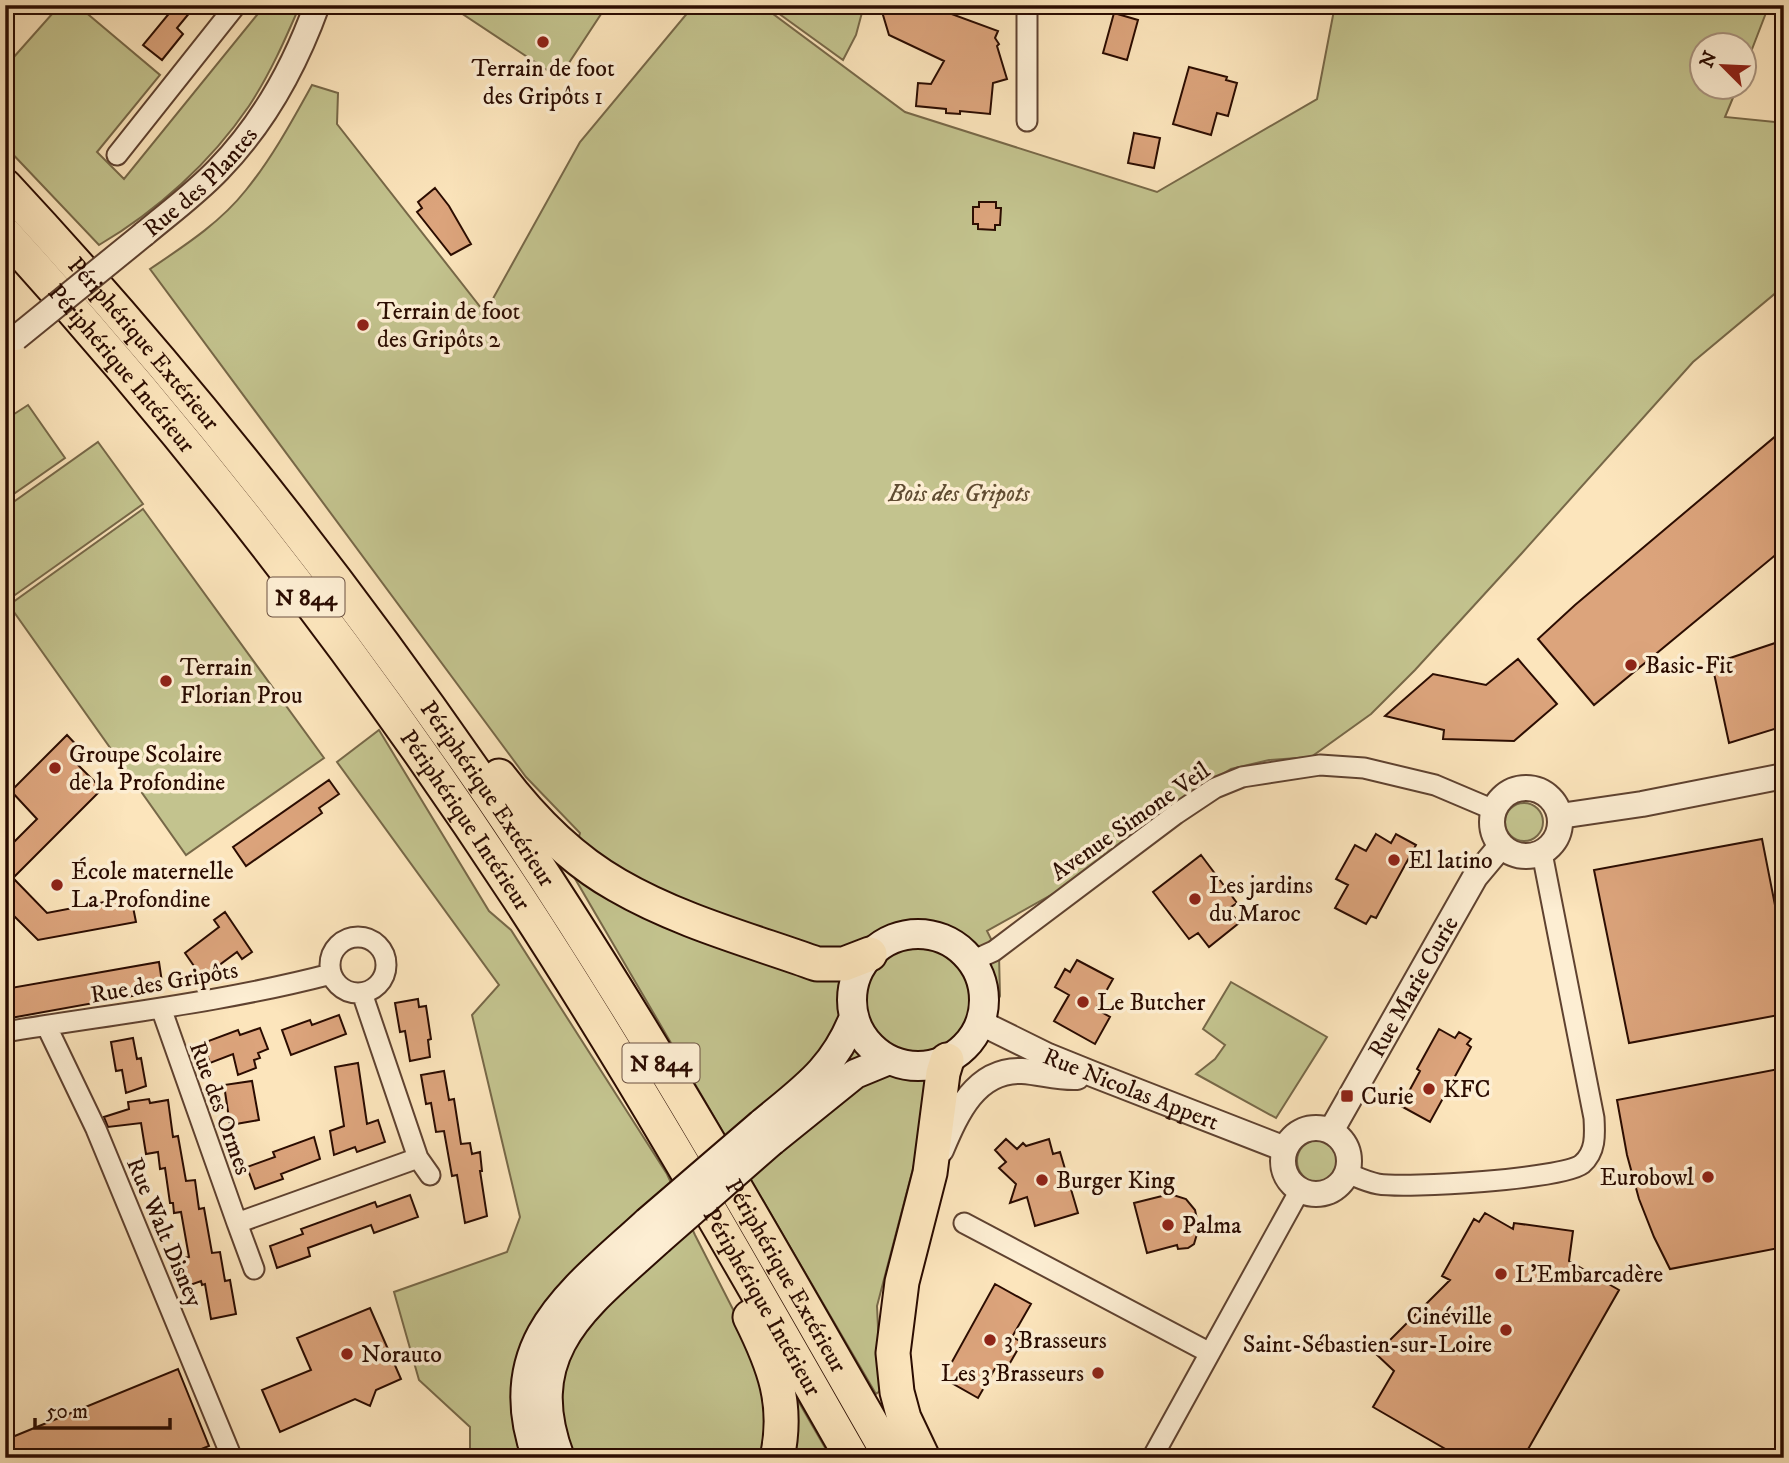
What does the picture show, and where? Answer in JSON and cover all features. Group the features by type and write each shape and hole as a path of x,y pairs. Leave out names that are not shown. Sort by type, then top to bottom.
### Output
{"highway":[{"name":"Périphérique Extérieur","path":"5,186 138,335 242,460 410,681 492,798 644,1035 746,1205 891,1458"},
{"name":"Périphérique Intérieur","path":"5,234 101,342 217,482 403,729 475,832 574,985 738,1258 852,1458"},
{"path":"410,681 436,692 506,785 541,825 577,857 614,884 663,909 817,964 844,964 870,954"},
{"path":"923,1458 904,1418 897,1392 893,1353 902,1282 930,1173 947,1060"},
{"path":"738,1258 736,1286 775,1374 781,1401 782,1420 777,1458"}],"main road":[{"path":"916,933 942,937 954,943 972,961 983,984 985,997 981,1023 967,1044 947,1060 918,1066 903,1065 889,1059 867,1042 854,1017 852,1004 856,977 870,954 891,939 916,933"},
{"path":"537,1458 530,1438 524,1401 529,1365 540,1335 561,1304 578,1285 653,1231 767,1132 837,1053 854,1017"},
{"path":"767,1132 855,1074 889,1059"},
{"path":"560,1458 550,1431 546,1398 555,1356 575,1320 653,1231"}],"street":[{"path":"117,155 236,5"},
{"name":"Rue des Plantes","path":"11,342 200,188 247,136 283,82 317,5"},
{"path":"1027,5 1027,121"},
{"name":"Avenue Simone Veil","path":"972,961 994,951 1176,814 1215,788 1242,776 1320,765 1364,768 1435,785 1494,810"},
{"path":"1560,816 1655,802 1784,776"},
{"path":"1516,789 1539,790 1549,796 1560,816 1557,837 1542,853 1532,856 1510,853 1501,846 1492,825 1494,810 1506,794 1516,789"},
{"name":"Rue Marie Curie","path":"1331,1132 1475,877 1501,846"},
{"path":"1347,1173 1380,1184 1478,1182 1555,1173 1575,1168 1587,1158 1595,1140 1594,1118 1542,853"},
{"path":"353,936 364,936 379,944 386,957 386,974 375,988 362,993 349,992 337,984 331,974 330,962 334,949 343,940 353,936"},
{"name":"Rue des Gripôts","path":"5,1032 281,987 331,974"},
{"path":"362,993 418,1158 430,1175"},
{"name":"Rue des Ormes","path":"161,1008 254,1269"},
{"name":"Rue Nicolas Appert","path":"981,1023 1048,1056 1285,1149"},
{"name":"Rue Walt Disney","path":"47,1027 91,1117 232,1458"},
{"path":"930,1173 964,1102 979,1086 997,1076 1018,1070 1073,1078 1095,1075"},
{"path":"1316,1128 1331,1132 1341,1139 1347,1149 1347,1173 1329,1192 1313,1194 1300,1190 1285,1174 1285,1149 1290,1140 1302,1131 1316,1128"},
{"path":"237,1223 418,1158"},
{"path":"1152,1458 1300,1190"},
{"path":"964,1223 1210,1353"}],"green space":[{"path":"60,5 77,5 160,75 97,152 124,179 265,5 300,5 257,94 218,147 162,201 99,245 5,146 5,67"},
{"name":"Terrain de foot des Gripôts 1","path":"449,5 607,5 559,78"},
{"name":"Bois des Gripots","path":"694,5 761,5 905,112 1157,192 1317,99 1335,5 1769,5 1758,34 1688,32 1688,102 1731,102 1725,117 1784,123 1784,286 1693,362 1415,670 1371,714 1311,757 1269,760 1231,769 1172,805 1067,886 987,931 999,955 1000,996 972,1055 952,1074 927,1115 877,1306 881,1390 876,1394 570,870 580,833 526,777 150,269 201,233 236,202 273,152 312,85 338,93 337,124 485,313 580,142"},
{"path":"767,5 864,5 856,35 843,60"},
{"path":"28,405 65,458 5,500 5,420"},
{"path":"98,442 143,504 15,595 5,582 5,508"},
{"name":"Terrain Florian Prou","path":"143,509 324,758 186,855 9,605"},
{"path":"379,730 489,911 511,930 667,1174 764,1370 797,1399 831,1458 470,1458 470,1427 419,1380 394,1292 507,1252 520,1217 472,1015 499,985 337,762"},
{"path":"1524,803 1538,808 1543,822 1538,836 1524,841 1510,836 1505,822 1510,808"},
{"path":"1231,982 1327,1037 1276,1118 1196,1074 1215,1059 1225,1045 1203,1029"},
{"path":"1318,1140 1333,1146 1339,1161 1333,1176 1318,1182 1303,1176 1297,1161 1303,1146"}],"building":[{"path":"176,5 196,5 177,28 183,34 162,60 143,45"},
{"path":"880,5 956,5 946,12 998,31 995,38 999,44 997,46 1007,79 993,83 990,114 960,111 960,114 946,113 946,109 916,106 918,83 931,84 944,61 889,35"},
{"path":"1114,13 1138,20 1127,60 1103,53"},
{"path":"1189,67 1227,77 1226,80 1237,83 1228,116 1217,113 1211,135 1173,124"},
{"path":"1134,133 1160,138 1154,168 1128,163"},
{"path":"435,188 471,244 451,255 417,212 422,208 418,202"},
{"path":"979,202 996,202 996,208 1001,208 1000,225 995,225 995,230 978,229 978,224 973,224 973,207 979,207"},
{"path":"1784,429 1784,548 1594,705 1538,639"},
{"path":"1784,640 1784,726 1729,743 1712,664"},
{"path":"1518,659 1557,704 1514,741 1443,739 1444,730 1385,716 1433,674 1486,685"},
{"path":"67,735 83,752 74,761 102,789 13,878 47,913 131,897 136,922 38,940 5,907 5,851 37,819 11,791"},
{"path":"329,780 339,794 319,808 322,813 246,866 233,847"},
{"path":"1376,834 1391,843 1396,834 1416,845 1376,918 1371,916 1366,924 1335,908 1348,885 1336,879 1355,845 1366,851"},
{"path":"1762,839 1784,951 1784,1014 1629,1043 1594,870"},
{"path":"1201,855 1237,903 1228,909 1239,923 1209,947 1198,933 1189,939 1153,892"},
{"path":"225,912 252,952 242,959 237,952 214,969 218,974 205,982 185,953 219,927 214,920"},
{"name":"Le Butcher","path":"1077,960 1113,979 1096,1009 1110,1017 1095,1044 1054,1021 1069,995 1055,987 1065,969 1070,972"},
{"path":"159,962 163,989 155,992 5,1019 5,989"},
{"path":"418,999 419,1007 426,1006 431,1039 428,1040 430,1057 410,1061 405,1031 400,1032 395,1003"},
{"path":"339,1015 346,1034 291,1055 282,1030 310,1020 312,1025"},
{"path":"260,1028 268,1049 258,1053 260,1058 254,1060 256,1068 238,1075 233,1054 210,1063 203,1043 238,1030 240,1035"},
{"name":"KFC","path":"1439,1029 1455,1038 1459,1032 1471,1039 1467,1044 1471,1047 1430,1122 1401,1106"},
{"path":"133,1038 137,1059 141,1058 146,1086 126,1093 122,1070 116,1071 111,1042"},
{"path":"358,1063 367,1124 378,1120 385,1142 357,1152 355,1147 334,1155 330,1131 344,1126 335,1067"},
{"name":"Eurobowl","path":"1784,1068 1784,1247 1670,1269 1639,1199 1627,1155 1617,1100"},
{"path":"444,1071 449,1100 454,1099 461,1144 470,1143 472,1154 480,1152 487,1216 465,1223 457,1175 452,1176 444,1131 436,1132 431,1103 426,1104 421,1075"},
{"path":"252,1081 259,1120 230,1125 224,1085"},
{"path":"149,1099 150,1103 168,1100 173,1137 178,1136 186,1181 195,1180 199,1209 204,1208 212,1253 220,1252 225,1281 230,1280 236,1314 211,1319 205,1284 202,1285 201,1281 182,1288 172,1260 189,1257 181,1212 174,1213 173,1203 170,1203 165,1168 160,1169 158,1152 146,1154 141,1123 108,1127 104,1117 129,1109 128,1102"},
{"path":"314,1137 320,1159 281,1174 283,1179 255,1189 247,1167 275,1157 273,1152"},
{"name":"Burger King","path":"1006,1139 1017,1149 1023,1143 1026,1146 1049,1139 1053,1154 1060,1152 1078,1213 1035,1226 1027,1197 1010,1203 1016,1184 999,1168 1006,1162 995,1150"},
{"name":"Palma","path":"1170,1194 1186,1199 1195,1210 1197,1234 1194,1244 1188,1248 1178,1249 1177,1245 1147,1253 1134,1203"},
{"path":"410,1195 418,1217 374,1233 371,1225 308,1248 310,1256 277,1268 270,1246 303,1234 301,1229 375,1202 377,1207"},
{"name":"Cinéville Saint-Sébastien-sur-Loire","path":"1485,1213 1513,1229 1514,1223 1573,1231 1569,1261 1619,1290 1523,1458 1461,1458 1373,1407 1394,1371 1376,1354 1450,1280 1442,1276 1474,1219 1479,1222"},
{"name":"3 Brasseurs","path":"995,1284 1031,1304 1012,1337 1022,1342 1006,1370 997,1365 978,1398 943,1378"},
{"name":"Norauto","path":"370,1308 401,1379 376,1390 370,1406 355,1399 280,1432 262,1390 311,1370 297,1338"},
{"path":"178,1369 209,1446 179,1458 5,1458 5,1440"}],"place":[{"name":"Terrain de foot des Gripôts 1","path":"543,42"},
{"name":"Terrain de foot des Gripôts 2","path":"363,325"},
{"name":"Basic-Fit","path":"1631,665"},
{"name":"Terrain Florian Prou","path":"166,681"},
{"name":"Groupe Scolaire de la Profondine","path":"55,768"},
{"name":"El latino","path":"1394,860"},
{"name":"École maternelle La Profondine","path":"57,885"},
{"name":"Les jardins du Maroc","path":"1195,899"},
{"name":"Le Butcher","path":"1083,1002"},
{"name":"KFC","path":"1429,1089"},
{"name":"Curie","path":"1347,1096"},
{"name":"Eurobowl","path":"1708,1177"},
{"name":"Burger King","path":"1042,1180"},
{"name":"Palma","path":"1168,1225"},
{"name":"L'Embarcadère","path":"1501,1274"},
{"name":"Cinéville Saint-Sébastien-sur-Loire","path":"1506,1330"},
{"name":"3 Brasseurs","path":"990,1340"},
{"name":"Norauto","path":"347,1354"},
{"name":"Les 3 Brasseurs","path":"1098,1373"}]}
